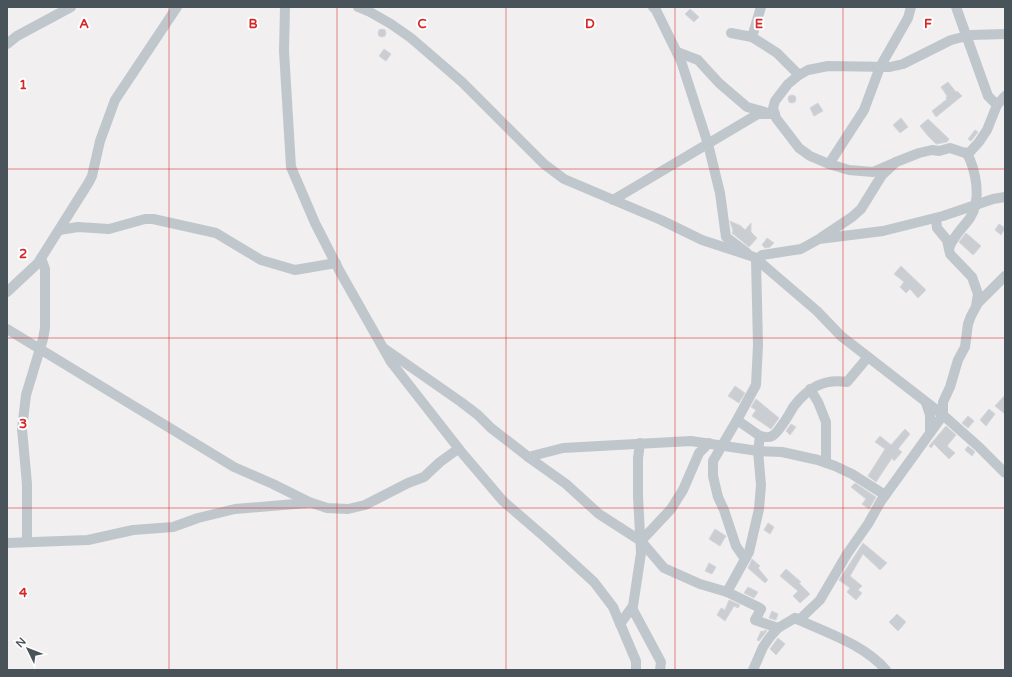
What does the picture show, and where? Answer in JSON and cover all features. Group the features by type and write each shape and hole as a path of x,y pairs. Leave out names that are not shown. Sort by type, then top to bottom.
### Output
{"street":[{"path":"7,44 17,36 71,7"},
{"path":"7,292 42,258 92,176 100,141 115,100 177,7"},
{"path":"285,7 284,51 291,167 315,223 336,263 391,362 458,449 503,501 594,582 613,607 636,661 636,670"},
{"path":"358,7 391,24 411,38 462,82 544,164 564,179 661,220 702,240 755,259 762,255 801,249 852,217 861,208 882,175 896,162"},
{"path":"752,37 761,7"},
{"path":"829,164 864,110 880,67 908,18 911,7"},
{"path":"956,7 988,96 997,105"},
{"path":"655,8 682,61 708,144 720,193 726,237 755,259 817,311 840,336 943,415 979,446 1005,473"},
{"path":"732,33 752,37 776,53 799,75"},
{"path":"967,153 946,148 939,151 932,150 919,153 873,172 849,170 810,156 799,148 776,118 773,108 775,101 788,84 808,70 828,66 890,67 903,64 951,40 966,36 1005,34"},
{"path":"677,52 698,60 719,84 747,107 775,114"},
{"path":"967,153 979,142 997,105 1005,96"},
{"path":"613,200 758,114 775,114"},
{"path":"949,248 952,239 971,216 976,204 975,173 967,153"},
{"path":"819,239 882,231 936,218 993,198 1005,197"},
{"path":"753,670 763,647 778,628 795,618 799,620 820,600 847,554 868,524 885,495 943,415 943,402 950,387 958,360 965,347 968,324 975,308 978,294 972,277 950,254 947,240 938,228 936,218"},
{"path":"59,230 78,227 109,229 145,219 153,219 216,233 261,260 295,270 336,263"},
{"path":"27,541 27,484 22,429 26,395 45,328 45,269 42,258"},
{"path":"745,559 736,546 718,497 713,476 713,461 756,385 758,345 755,259"},
{"path":"975,308 986,294 1005,276"},
{"path":"7,329 234,467 309,502 328,508 348,509 366,506 408,483 424,477 440,462 458,449"},
{"path":"383,347 478,414 491,428 566,484 599,514 641,541 664,568 700,584 727,592 761,608 755,620 778,628"},
{"path":"736,420 760,436 773,436 787,420 802,396 810,389 824,382 839,380 847,382 868,357"},
{"path":"810,389 818,402 826,422 826,463"},
{"path":"925,402 930,415 930,432"},
{"path":"727,592 749,552 759,509 761,485 758,451 760,436"},
{"path":"528,457 563,448 691,441 758,451 782,452 826,463 857,477 885,495"},
{"path":"620,624 633,606 641,553 638,517 638,458 640,443"},
{"path":"641,541 671,509 683,490 699,454 709,443"},
{"path":"7,543 27,541 88,540 132,530 173,527 198,518 235,509 309,502"},
{"path":"632,608 661,662 660,670"},
{"path":"795,618 859,648 873,657 886,670"}],"building":[{"path":"690,9 699,17 694,22 685,14"},
{"path":"382,29 385,30 385,36 382,37 379,36 378,33 379,30"},
{"path":"384,49 391,54 386,61 379,56"},
{"path":"948,82 956,92 957,91 962,96 936,117 932,111 947,99 947,96 941,87"},
{"path":"790,95 794,95 796,99 794,103 790,103 788,101 788,97"},
{"path":"818,103 823,111 814,116 810,108"},
{"path":"901,118 908,127 900,133 893,125"},
{"path":"928,119 949,139 947,142 936,144 928,136 920,126"},
{"path":"975,130 978,132 971,141 968,139"},
{"path":"730,221 741,226 745,230 751,223 751,232 757,238 749,247 732,233 733,231"},
{"path":"999,224 1005,228 1001,235 995,230"},
{"path":"966,233 981,246 973,255 959,242"},
{"path":"767,238 774,243 770,247 765,248 762,245"},
{"path":"901,266 926,290 918,298 910,289 906,293 900,287 904,282 894,274"},
{"path":"735,386 745,393 739,403 728,396"},
{"path":"1005,395 1005,414 995,406"},
{"path":"756,399 779,418 771,429 752,416 756,410 751,407"},
{"path":"989,409 995,414 986,426 980,420"},
{"path":"968,416 974,421 968,428 962,423"},
{"path":"791,424 796,427 790,435 786,431"},
{"path":"946,426 956,435 947,446 955,453 949,459 934,444 931,448 929,446"},
{"path":"905,429 910,434 898,449 902,452 894,461 892,458 876,482 868,476 885,449 875,442 880,436 891,445"},
{"path":"968,446 975,452 972,456 965,450"},
{"path":"855,483 876,497 869,509 862,504 866,499 851,487"},
{"path":"768,523 774,527 770,534 764,530"},
{"path":"715,529 726,536 720,546 709,539"},
{"path":"863,543 887,563 880,570 863,554 850,576 862,586 858,590 862,593 856,600 847,592 850,588 839,580"},
{"path":"752,559 760,566 758,568 768,580 765,583 748,568"},
{"path":"709,563 716,567 712,574 705,571"},
{"path":"786,569 801,582 799,583 810,594 800,603 793,596 798,591 780,576"},
{"path":"748,587 758,592 754,598 744,593"},
{"path":"729,600 740,605 738,608 734,606 725,621 717,615 721,608 725,610"},
{"path":"772,611 778,614 776,620 769,618"},
{"path":"897,614 906,622 898,631 889,622"},
{"path":"764,630 767,631 759,641 757,640 761,631 764,632"},
{"path":"778,638 785,644 776,655 770,649"}]}
